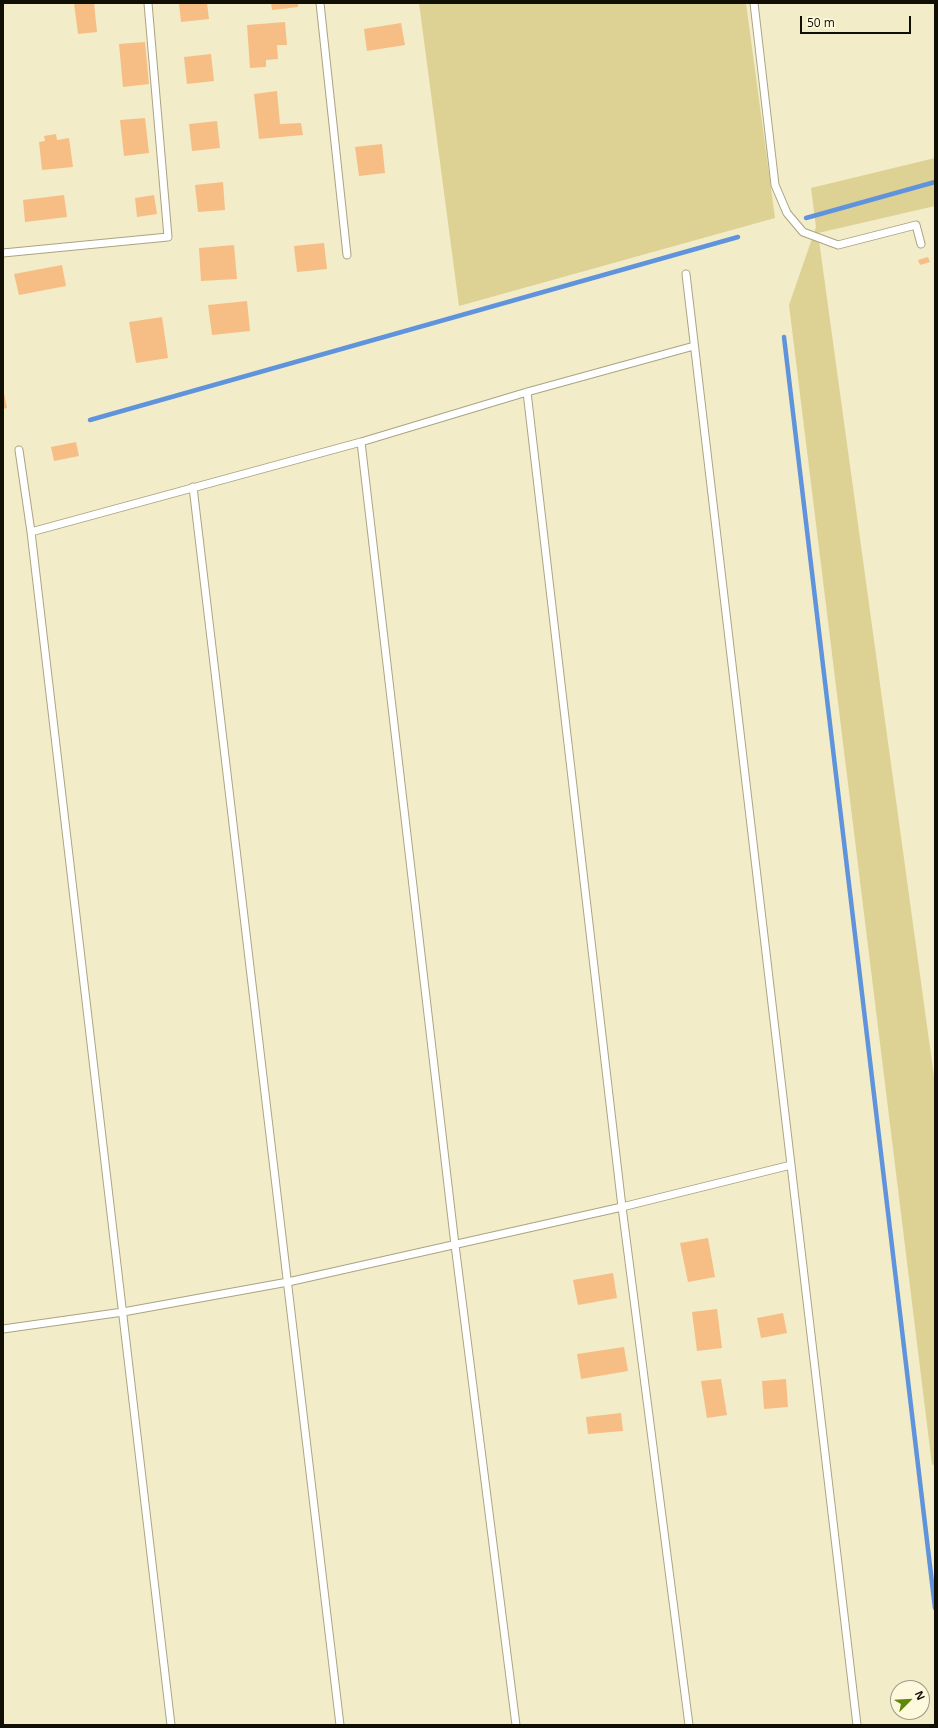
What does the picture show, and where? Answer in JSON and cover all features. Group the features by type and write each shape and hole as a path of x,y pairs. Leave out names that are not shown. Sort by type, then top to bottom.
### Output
{"lane":[{"path":"3,253 168,237 148,3"},
{"path":"320,3 347,255"},
{"path":"754,3 775,185 787,213 803,232 838,245 916,225 921,244"},
{"path":"686,274 857,1725"},
{"path":"31,532 361,442 527,392 694,346"},
{"path":"527,392 622,1207 689,1725"},
{"path":"361,442 455,1245 516,1725"},
{"path":"19,450 31,532 171,1725"},
{"path":"193,487 340,1725"},
{"path":"3,1329 123,1312 288,1282 622,1207 791,1165"}],"shaded area":[{"path":"419,3 746,3 775,218 459,306"},
{"path":"935,158 935,206 818,233 935,1084 935,1464 932,1465 789,305 816,227 811,188"}],"building":[{"path":"74,3 94,3 97,32 78,34"},
{"path":"179,3 207,3 209,19 181,22"},
{"path":"271,3 298,3 298,7 272,10"},
{"path":"285,22 287,45 277,45 278,59 266,60 266,67 250,68 247,25"},
{"path":"401,23 405,45 367,51 364,29"},
{"path":"145,42 149,84 123,87 119,44"},
{"path":"211,54 214,81 187,84 184,57"},
{"path":"277,91 280,124 301,123 303,135 259,139 254,94"},
{"path":"145,118 149,153 124,156 120,120"},
{"path":"217,121 220,148 192,151 189,124"},
{"path":"56,134 57,140 69,138 73,167 42,170 39,142 45,141 44,136"},
{"path":"382,144 385,173 359,176 355,147"},
{"path":"223,182 225,210 198,212 195,185"},
{"path":"64,195 67,217 25,222 23,200"},
{"path":"154,195 157,214 137,217 135,198"},
{"path":"324,243 327,269 297,272 294,246"},
{"path":"234,245 237,279 201,281 199,248"},
{"path":"928,257 930,262 920,265 918,260"},
{"path":"62,265 66,286 19,295 14,274"},
{"path":"247,301 250,331 212,335 208,305"},
{"path":"162,317 168,358 136,363 129,322"},
{"path":"3,389 7,408 3,409"},
{"path":"76,442 79,456 54,461 51,447"},
{"path":"708,1238 715,1277 688,1282 680,1243"},
{"path":"613,1273 617,1298 578,1305 573,1280"},
{"path":"717,1309 722,1348 697,1351 692,1312"},
{"path":"783,1313 787,1333 761,1338 757,1318"},
{"path":"624,1347 628,1371 581,1379 577,1354"},
{"path":"721,1379 727,1415 707,1418 701,1381"},
{"path":"786,1379 788,1407 764,1409 762,1381"},
{"path":"621,1413 623,1431 588,1434 586,1417"}],"waterway":[{"path":"806,218 935,182"},
{"path":"90,420 738,237"},
{"path":"784,337 935,1608"}]}
